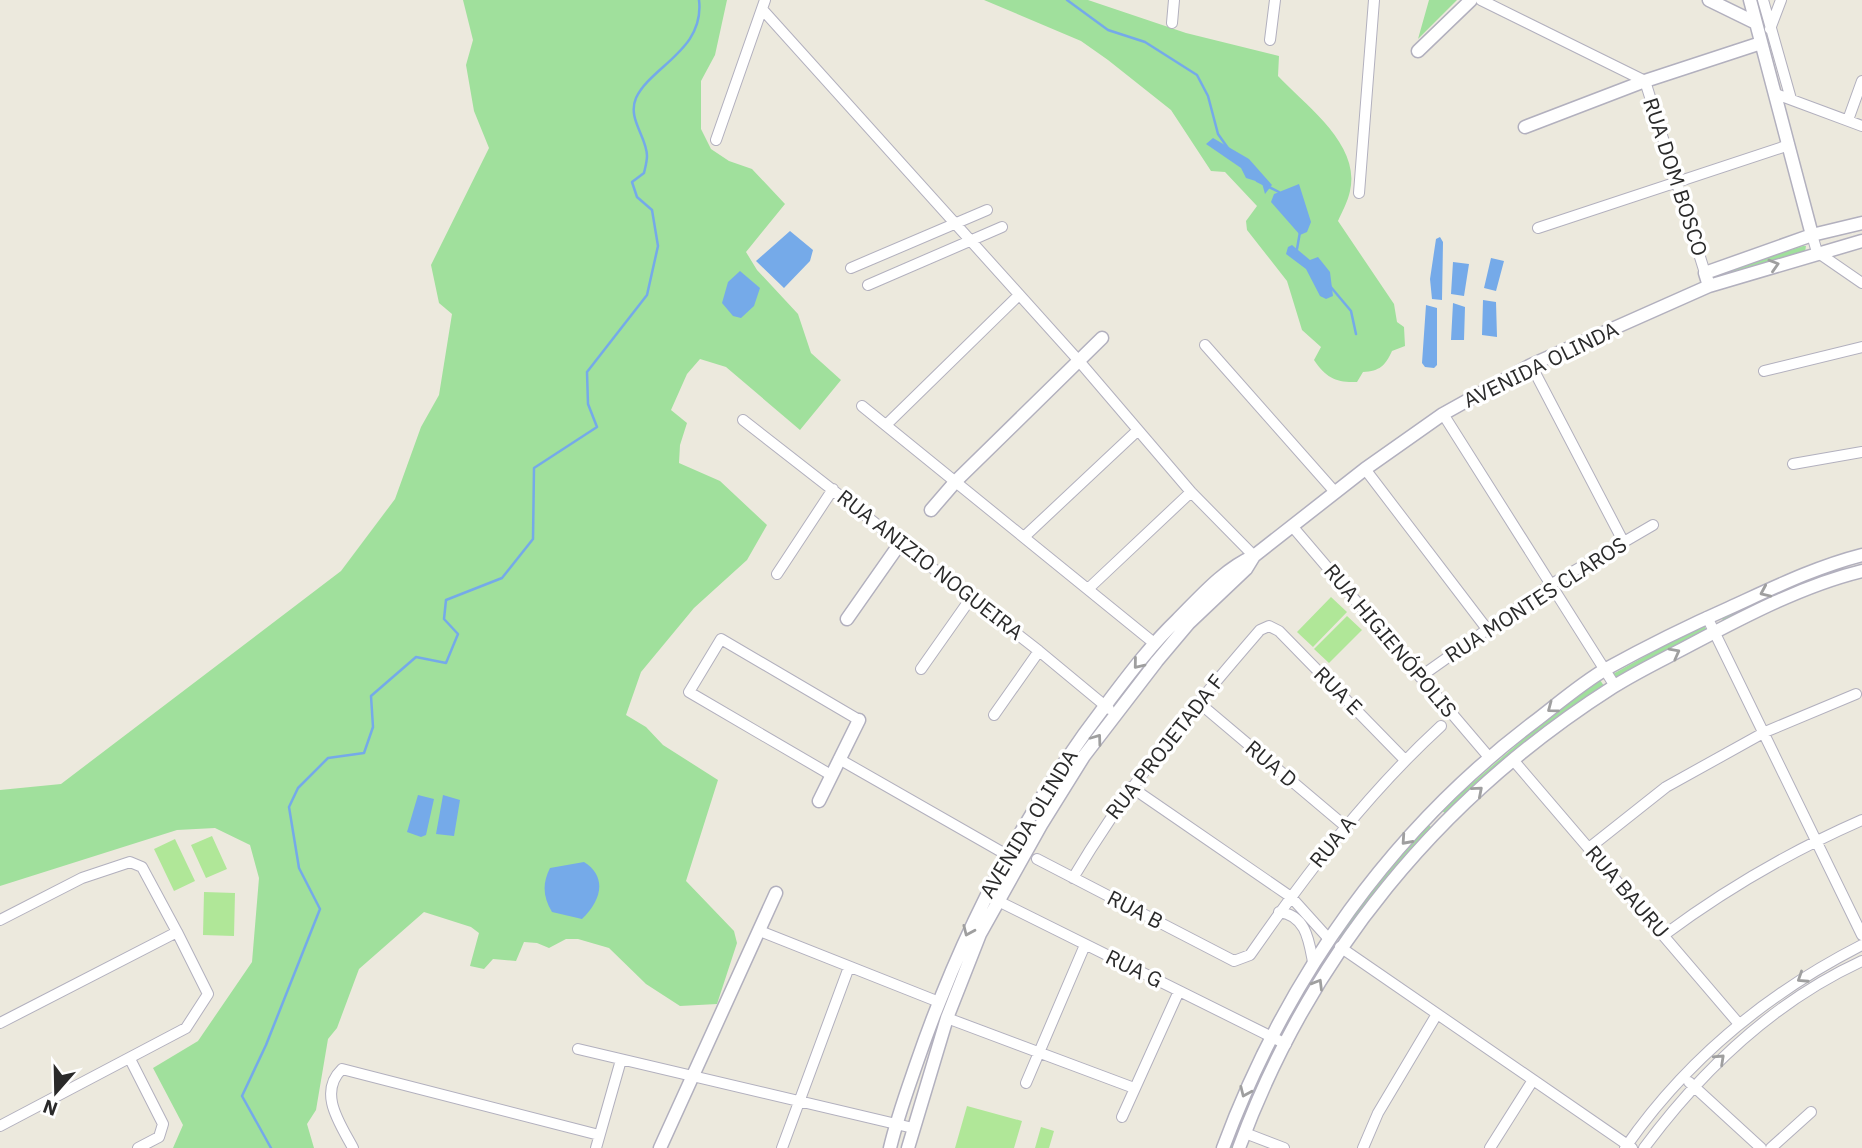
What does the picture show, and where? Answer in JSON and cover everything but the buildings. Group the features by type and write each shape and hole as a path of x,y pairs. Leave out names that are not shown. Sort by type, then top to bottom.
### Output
{"street":[{"path":"1172,23 1174,0"},
{"path":"1270,40 1275,0"},
{"path":"1359,193 1374,0"},
{"path":"1418,51 1471,0"},
{"name":"RUA DOM BOSCO","path":"1481,0 1645,82 1709,286"},
{"path":"1709,0 1756,23"},
{"path":"1750,0 1817,252 1862,283"},
{"path":"1763,0 1791,99"},
{"path":"1525,127 1645,82 1761,43 1770,29 1781,0"},
{"path":"716,140 763,4 1079,360 1191,492 1254,556"},
{"path":"1847,121 1862,81"},
{"path":"1776,94 1862,126"},
{"path":"1538,228 1789,145"},
{"path":"851,268 987,210"},
{"path":"1705,273 1812,235 1862,223"},
{"path":"867,285 1002,227"},
{"name":"AVENIDA OLINDA","path":"908,1148 947,1018 980,934 1060,767 1110,710 1159,647 1238,564 1254,556 1365,469 1443,414 1531,365 1709,286 1817,252 1862,241"},
{"path":"887,424 1019,295"},
{"path":"932,510 956,481 1102,338"},
{"path":"1205,345 1335,492"},
{"path":"1764,371 1862,347"},
{"path":"1531,365 1623,541"},
{"path":"862,406 1159,647"},
{"path":"1443,414 1615,685"},
{"name":"RUA ANIZIO NOGUEIRA","path":"743,420 1039,651 1110,710"},
{"path":"1024,537 1137,431"},
{"path":"1793,464 1862,452"},
{"path":"1365,469 1487,629"},
{"path":"777,574 833,489"},
{"path":"1088,589 1191,492"},
{"name":"RUA MONTES CLAROS","path":"1420,677 1550,585 1653,525"},
{"name":"RUA HIGIENÓPOLIS","path":"1292,526 1488,756"},
{"path":"847,619 901,542"},
{"path":"1223,1148 1244,1094 1312,962 1323,934 1432,811 1488,756 1605,670 1707,617 1827,564 1862,555"},
{"path":"1239,1148 1286,1044 1340,947 1390,881 1444,823 1514,761 1615,685 1715,632 1834,578 1862,571"},
{"path":"921,669 971,598"},
{"path":"1707,617 1862,935"},
{"name":"RUA PROJETADA F","path":"1073,878 1131,788 1198,702 1260,630 1269,626"},
{"name":"RUA E","path":"1269,626 1279,631 1404,759"},
{"path":"819,801 859,720 720,639 689,692 831,775"},
{"path":"994,715 1039,651"},
{"path":"1589,848 1666,787 1765,732 1856,695"},
{"name":"RUA D","path":"1198,702 1345,826"},
{"name":"RUA A","path":"1234,961 1250,955 1279,912 1345,826 1404,759 1441,726"},
{"path":"839,759 1007,855"},
{"name":"RUA BAURU","path":"1514,761 1739,1024"},
{"path":"1131,788 1291,897 1323,934 1340,947 1628,1147 1682,1077 1739,1024 1824,964 1862,945"},
{"path":"1432,811 1444,823"},
{"path":"1664,936 1734,885 1815,840 1862,820"},
{"name":"AVENIDA OLINDA","path":"890,1148 939,1002 985,894 1007,855 1035,822"},
{"name":"RUA B","path":"1037,859 1234,961"},
{"path":"0,919 82,877 130,862 142,867 208,994 186,1028 0,1126"},
{"path":"660,1148 776,893"},
{"name":"RUA G","path":"985,894 1286,1044"},
{"path":"1279,912 1296,918 1309,939 1312,962"},
{"path":"760,931 939,1002"},
{"path":"0,1023 177,932"},
{"path":"1309,939 1323,934"},
{"path":"1026,1083 1085,945"},
{"path":"1644,1148 1693,1087 1770,1016 1831,976 1862,961"},
{"path":"1824,964 1831,976"},
{"path":"782,1148 797,1101 849,967"},
{"path":"1122,1117 1179,991"},
{"path":"1363,1148 1378,1113 1437,1014"},
{"path":"947,1018 1134,1088"},
{"path":"578,1049 913,1128"},
{"path":"130,1059 163,1124 159,1137 138,1148"},
{"path":"596,1148 621,1060"},
{"path":"917,1062 932,1066"},
{"path":"353,1148 330,1099 337,1074 342,1069 599,1135"},
{"path":"1682,1077 1761,1148"},
{"path":"1490,1148 1533,1080"},
{"path":"1771,1148 1811,1112"},
{"path":"1245,1133 1284,1148"}],"green space":[{"path":"463,0 727,0 715,55 701,81 701,129 711,149 729,161 752,169 785,204 746,252 757,270 798,314 811,353 841,380 800,430 726,367 700,359 687,374 671,410 687,423 680,445 679,463 720,481 767,525 747,560 694,608 641,672 626,715 646,727 663,745 718,780 686,881 734,931 737,943 717,1004 680,1006 646,984 609,948 578,939 566,939 549,948 524,942 516,961 493,959 484,969 470,966 479,933 471,927 424,912 359,969 337,1028 328,1039 316,1110 307,1124 314,1148 173,1148 183,1125 153,1068 198,1041 252,962 259,878 250,845 215,828 177,830 0,886 0,790 61,784 341,571 395,499 421,427 439,395 452,314 439,303 431,265 489,148 474,111 466,65 473,40"},
{"path":"984,0 1088,0 1186,33 1279,56 1278,76 1328,127 1347,157 1351,174 1350,191 1338,221 1394,304 1397,322 1404,327 1405,346 1392,351 1381,367 1363,372 1357,382 1344,382 1323,371 1314,360 1321,347 1302,330 1287,281 1247,230 1246,221 1257,206 1225,172 1211,171 1171,110 1081,41"},
{"path":"1429,0 1457,0 1418,39"},
{"path":"1806,246 1805,252 1719,276 1718,273"},
{"path":"1823,572 1825,576 1723,621 1721,616"},
{"path":"1331,597 1347,612 1313,647 1297,632"},
{"path":"1347,616 1362,630 1329,663 1314,649"},
{"path":"1703,624 1706,629 1616,678 1613,674"},
{"path":"1600,680 1604,686 1540,733 1446,814 1441,810 1535,729"},
{"path":"1426,823 1431,827 1395,867 1341,939 1336,935"},
{"path":"212,836 227,869 206,878 191,845"},
{"path":"175,839 195,881 174,891 154,849"},
{"path":"204,892 235,893 234,936 203,935"},
{"path":"1328,950 1333,953 1283,1037 1278,1035"},
{"path":"1271,1051 1277,1054 1235,1148 1228,1148"},
{"path":"967,1106 1022,1121 1014,1148 955,1148"},
{"path":"1041,1127 1054,1131 1049,1148 1035,1148"}],"water":[{"path":"1213,138 1249,159 1272,185 1265,194 1262,183 1246,178 1241,168 1206,144"},
{"path":"1299,184 1311,222 1307,232 1300,235 1271,202 1274,194"},
{"path":"790,231 813,250 810,261 784,288 756,261"},
{"path":"1440,237 1443,242 1442,300 1432,299 1430,279 1436,239"},
{"path":"1292,245 1310,260 1318,257 1330,272 1333,296 1326,299 1320,296 1306,269 1286,254 1288,247"},
{"path":"1491,258 1504,261 1496,291 1484,288"},
{"path":"1453,262 1469,264 1464,296 1451,294"},
{"path":"740,271 760,288 754,306 741,318 733,316 722,303 728,282"},
{"path":"1483,300 1496,302 1497,337 1482,335"},
{"path":"1453,303 1465,307 1464,340 1451,340"},
{"path":"1426,305 1437,308 1437,365 1434,368 1425,367 1422,363"},
{"path":"418,795 434,799 426,835 421,837 407,832"},
{"path":"443,795 460,800 454,836 436,834"},
{"path":"584,862 592,868 599,882 594,905 582,919 552,912 545,890 550,868"}],"waterway":[{"path":"271,1148 242,1096 266,1045 320,909 299,868 289,807 298,788 328,758 364,753 373,727 371,696 416,657 446,663 458,634 444,619 446,600 502,578 533,539 534,468 597,427 588,404 587,372 647,295 658,246 652,210 637,197 632,182 644,173 647,156 634,106 643,87 686,45 694,32 699,17 699,0"},
{"path":"1067,0 1108,30 1145,42 1197,75 1208,96 1218,134 1230,151"},
{"path":"1257,181 1279,192"},
{"path":"1297,249 1300,232"},
{"path":"1330,286 1351,311 1356,334"}]}
